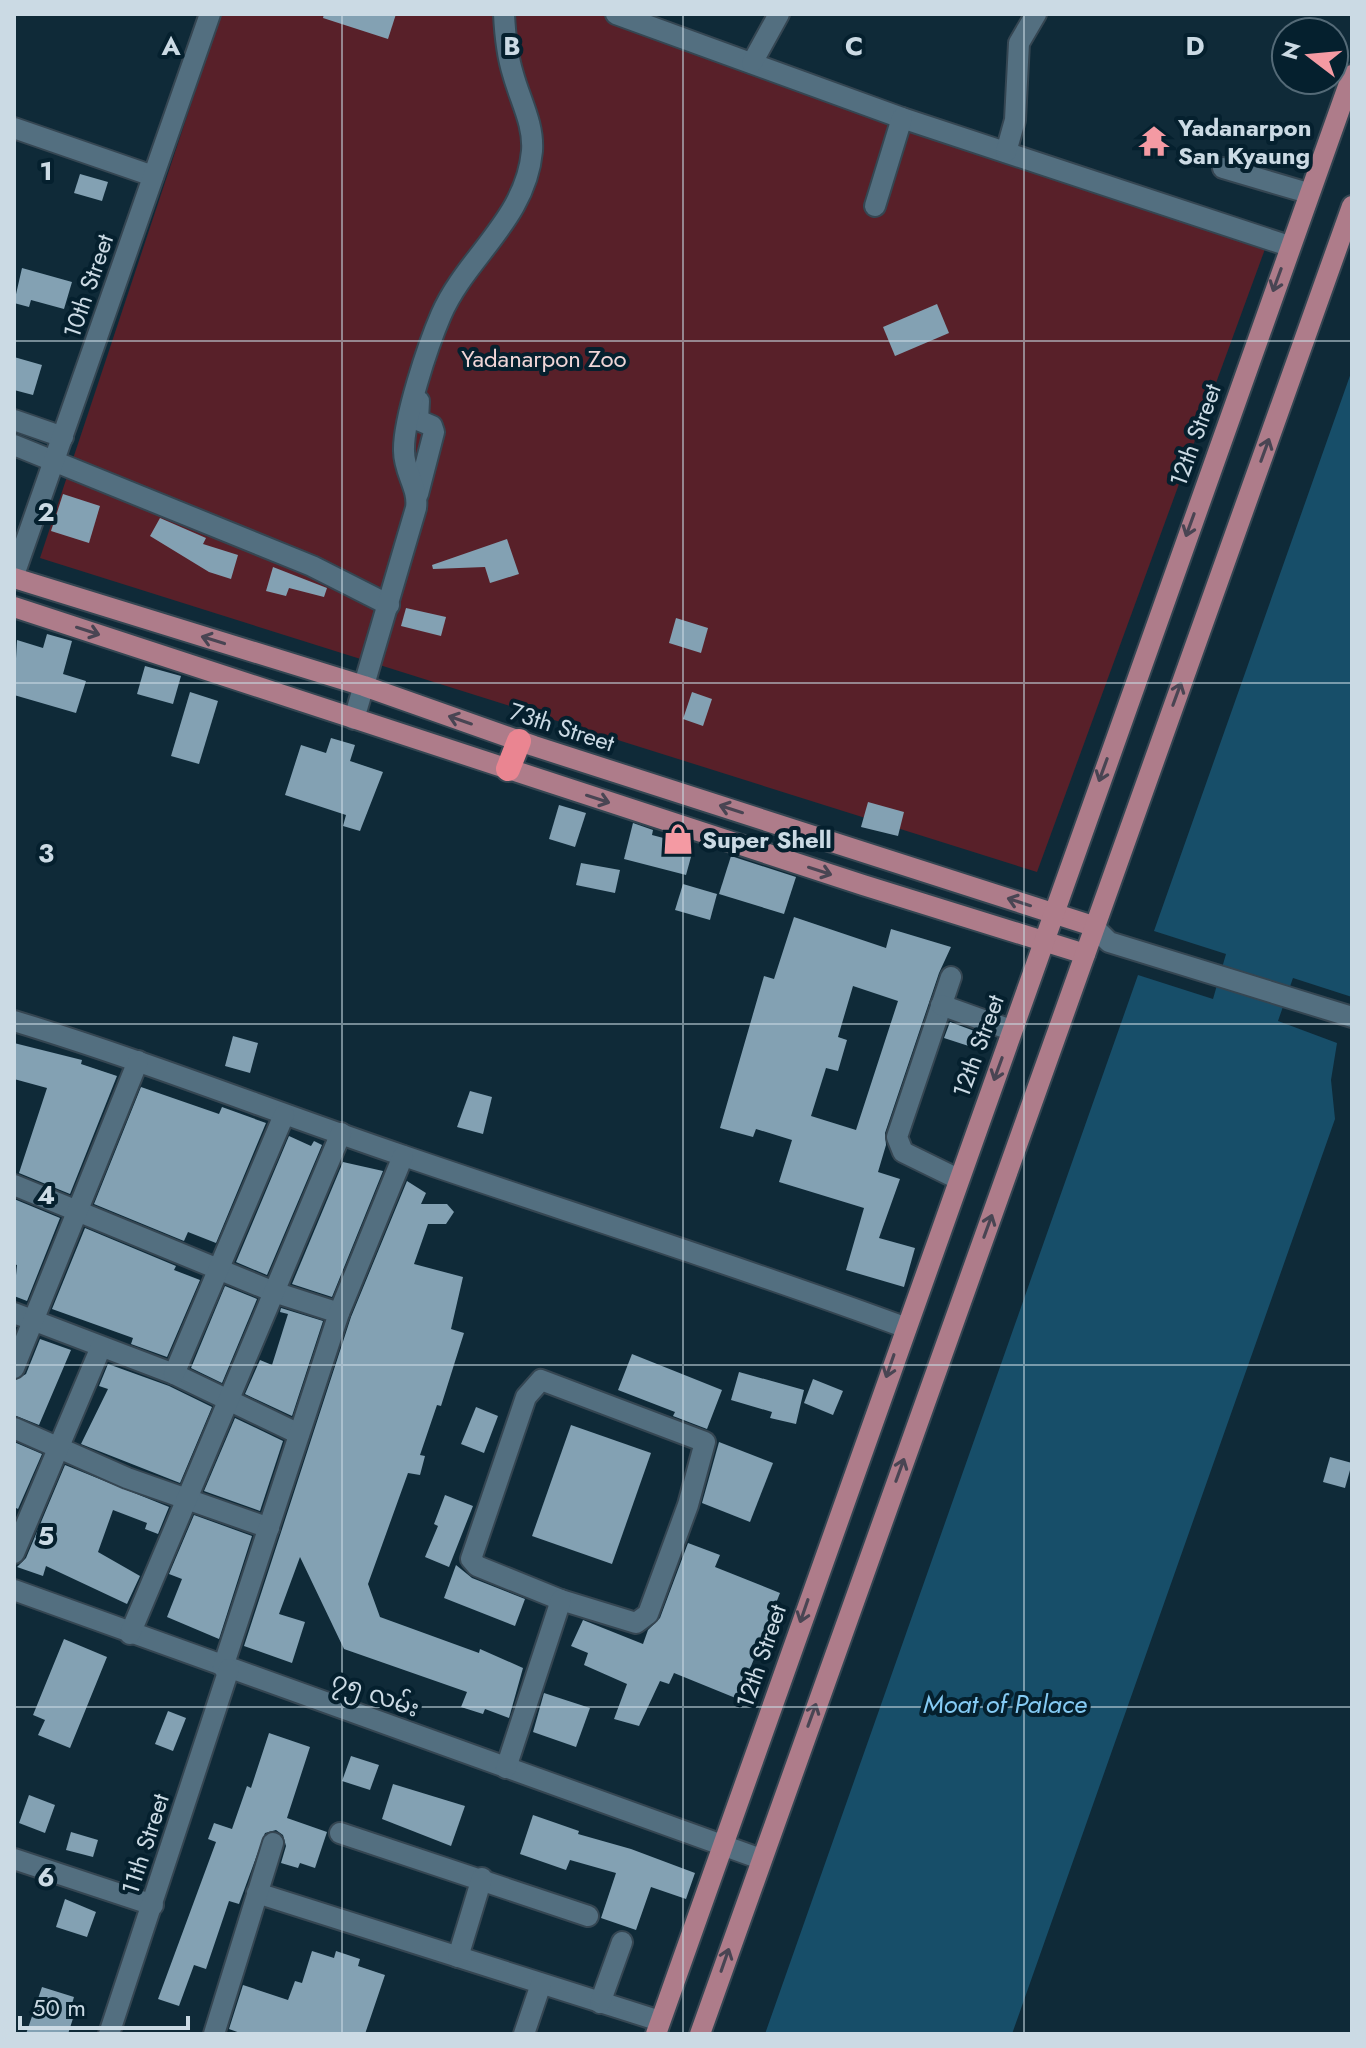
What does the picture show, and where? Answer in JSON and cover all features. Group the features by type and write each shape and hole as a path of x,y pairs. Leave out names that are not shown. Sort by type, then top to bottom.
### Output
{"highway":[{"path":"508,769 519,741"}],"main road":[{"name":"12th Street","path":"658,2028 904,1327 1352,75"},
{"path":"700,2034 1352,206"},
{"name":"73th Street","path":"14,576 364,686 519,741 1093,926"},
{"path":"14,607 1043,943 1085,954"}],"street":[{"name":"10th Street","path":"14,576 210,14"},
{"path":"418,494 404,469 403,446 419,382 449,300 507,220 527,174 532,150 530,124 513,74 504,14"},
{"path":"616,14 902,118 1289,246"},
{"path":"752,63 779,14"},
{"path":"1006,152 1015,120 1019,43 1036,14"},
{"path":"875,206 902,118"},
{"path":"14,128 153,176"},
{"path":"1223,168 1308,193"},
{"path":"354,719 389,605 434,432 432,426 418,420 419,382"},
{"path":"14,420 63,437"},
{"path":"14,445 54,464 269,547 389,605"},
{"path":"1093,926 1109,942 1352,1017"},
{"path":"1085,954 1109,942"},
{"path":"951,977 903,1115 898,1146 910,1156 958,1179"},
{"path":"941,1005 1011,1030"},
{"path":"14,1021 138,1061 403,1156 738,1266 904,1327"},
{"path":"14,1368 138,1061"},
{"path":"174,1374 284,1115"},
{"path":"130,1634 341,1133"},
{"name":"11th Street","path":"109,2034 153,1905 339,1313 403,1156"},
{"path":"14,1185 274,1292 339,1313"},
{"path":"14,1313 174,1374 299,1434"},
{"path":"14,1553 101,1347"},
{"path":"541,1380 699,1437 706,1447 648,1614 636,1623 628,1622 561,1600 477,1566 471,1559 526,1397 541,1380"},
{"path":"14,1428 186,1501 269,1528"},
{"name":"၇၅ လမ်း","path":"14,1590 761,1859"},
{"path":"506,1768 561,1600"},
{"path":"340,1833 588,1916"},
{"path":"214,2034 273,1843"},
{"path":"14,1859 153,1905"},
{"path":"458,1957 482,1878"},
{"path":"257,1893 600,2003 658,2028"},
{"path":"600,2003 622,1942"},
{"path":"524,2034 541,1984"}],"green space":[{"name":"Yadanarpon Zoo","path":"221,14 598,14 1265,249 1037,872 40,558"}],"water":[{"name":"Moat of Palace","path":"1352,370 1352,997 1293,978 1278,1021 1337,1043 1331,1080 1335,1119 1012,2034 765,2034 1138,975 1213,999 1226,954 1154,931"}],"building":[{"path":"324,14 396,14 388,39 323,18"},
{"path":"80,174 108,182 102,201 74,193"},
{"path":"22,268 72,282 64,309 31,300 29,307 14,303"},
{"path":"937,304 949,333 895,356 883,327"},
{"path":"14,357 42,365 33,395 14,390"},
{"path":"63,494 100,506 89,543 51,531"},
{"path":"160,518 206,538 203,544 238,555 231,579 209,572 150,536"},
{"path":"507,539 519,574 490,583 485,567 433,569 432,565"},
{"path":"273,567 327,588 324,597 289,588 286,596 266,591"},
{"path":"406,608 446,617 441,636 401,626"},
{"path":"676,618 708,628 701,653 669,643"},
{"path":"47,634 72,641 63,674 86,681 76,713 14,695 17,640 43,648"},
{"path":"145,666 181,676 173,704 137,694"},
{"path":"190,692 218,701 199,764 171,756"},
{"path":"692,692 712,699 703,726 683,719"},
{"path":"331,738 355,745 350,761 383,772 360,831 343,826 346,815 285,795 301,745 326,753"},
{"path":"868,802 904,812 898,836 861,827"},
{"path":"559,805 586,813 575,847 549,839"},
{"path":"633,823 653,830 652,835 694,846 686,875 624,859"},
{"path":"731,856 796,877 784,914 719,894"},
{"path":"581,863 620,870 615,893 576,885"},
{"path":"683,884 717,894 710,920 675,910"},
{"path":"794,917 886,948 891,929 951,947 939,973 885,1133 886,1145 878,1172 900,1179 879,1238 915,1248 904,1287 846,1270 864,1208 779,1182 792,1140 756,1129 753,1137 720,1128 764,976 774,979","holes":["853,986 898,1001 856,1130 811,1116 826,1068 838,1071 847,1040 838,1037"]},
{"path":"950,1022 988,1036 984,1051 944,1038"},
{"path":"233,1036 258,1043 250,1073 225,1066"},
{"path":"14,1043 82,1060 81,1064 117,1076 70,1194 19,1173 47,1088 14,1079"},
{"path":"141,1087 219,1114 222,1107 266,1123 216,1243 188,1232 184,1241 94,1204"},
{"path":"470,1091 492,1097 483,1134 457,1127"},
{"path":"289,1136 311,1146 314,1141 322,1145 267,1275 236,1262"},
{"path":"343,1162 383,1171 332,1297 292,1284"},
{"path":"407,1181 426,1193 421,1204 447,1204 454,1212 446,1224 428,1224 414,1264 463,1277 451,1329 464,1333 441,1406 437,1405 420,1455 425,1456 420,1475 408,1473 368,1584 380,1617 479,1653 480,1649 523,1668 509,1718 485,1709 483,1714 461,1707 467,1692 344,1649 300,1557 279,1614 305,1622 292,1663 244,1646 351,1317"},
{"path":"14,1199 60,1218 27,1301 14,1296 17,1265 14,1264"},
{"path":"85,1228 176,1266 174,1270 200,1280 167,1357 131,1344 133,1338 52,1309"},
{"path":"225,1286 257,1299 222,1383 191,1368"},
{"path":"281,1308 323,1321 292,1416 245,1394 260,1360 272,1365 288,1314 280,1312"},
{"path":"40,1339 71,1350 39,1425 14,1415 14,1381 26,1374"},
{"path":"632,1354 722,1390 707,1429 673,1416 675,1412 618,1390"},
{"path":"108,1364 169,1386 212,1407 180,1483 81,1444 108,1389 99,1386"},
{"path":"739,1372 804,1390 796,1424 770,1418 772,1412 731,1400"},
{"path":"813,1379 843,1391 833,1415 804,1403"},
{"path":"476,1407 498,1416 484,1453 461,1444"},
{"path":"235,1418 283,1441 260,1511 204,1491"},
{"path":"571,1425 651,1453 612,1564 532,1536"},
{"path":"14,1442 42,1454 18,1509 14,1507"},
{"path":"719,1442 773,1463 750,1522 702,1503"},
{"path":"1330,1457 1352,1463 1345,1488 1323,1482"},
{"path":"65,1465 169,1507 158,1534 145,1529 147,1523 113,1510 98,1552 140,1576 127,1604 46,1566 43,1576 17,1567 26,1558"},
{"path":"445,1495 473,1506 449,1567 425,1557 438,1526 434,1524"},
{"path":"194,1515 252,1536 219,1639 167,1617 182,1579 169,1574"},
{"path":"688,1543 720,1555 715,1567 780,1593 738,1699 674,1673 669,1684 660,1681 639,1726 614,1719 627,1684 584,1665 588,1653 571,1646 583,1620 643,1644 648,1630 660,1618"},
{"path":"456,1565 472,1578 525,1599 515,1626 444,1598"},
{"path":"64,1639 107,1657 70,1748 38,1735 45,1720 33,1715"},
{"path":"544,1693 590,1708 576,1747 533,1732"},
{"path":"168,1711 186,1718 173,1751 155,1744"},
{"path":"269,1733 310,1747 287,1818 327,1832 315,1868 300,1863 298,1868 281,1863 286,1846 283,1835 276,1830 265,1833 239,1904 229,1901 206,1969 194,1965 179,2006 158,1999 216,1842 208,1839 214,1823 232,1829 247,1786 251,1788"},
{"path":"351,1756 379,1765 370,1790 342,1781"},
{"path":"393,1784 465,1806 451,1846 382,1819"},
{"path":"29,1795 55,1805 45,1833 19,1823"},
{"path":"533,1815 579,1831 578,1834 631,1849 695,1873 686,1899 651,1887 636,1930 601,1918 616,1873 570,1860 566,1870 520,1854"},
{"path":"71,1832 98,1840 93,1857 66,1850"},
{"path":"65,1899 96,1912 87,1937 56,1927"},
{"path":"312,1951 334,1958 336,1951 360,1959 358,1966 385,1975 365,2034 243,2034 229,2029 243,1985 288,2000 295,1981 302,1983"},
{"path":"42,1987 74,1997 71,2007 76,2009 68,2034 26,2034"}],"place":[{"name":"Yadanarpon San Kyaung","path":"1154,141"},
{"name":"Super Shell","path":"678,839"}]}
